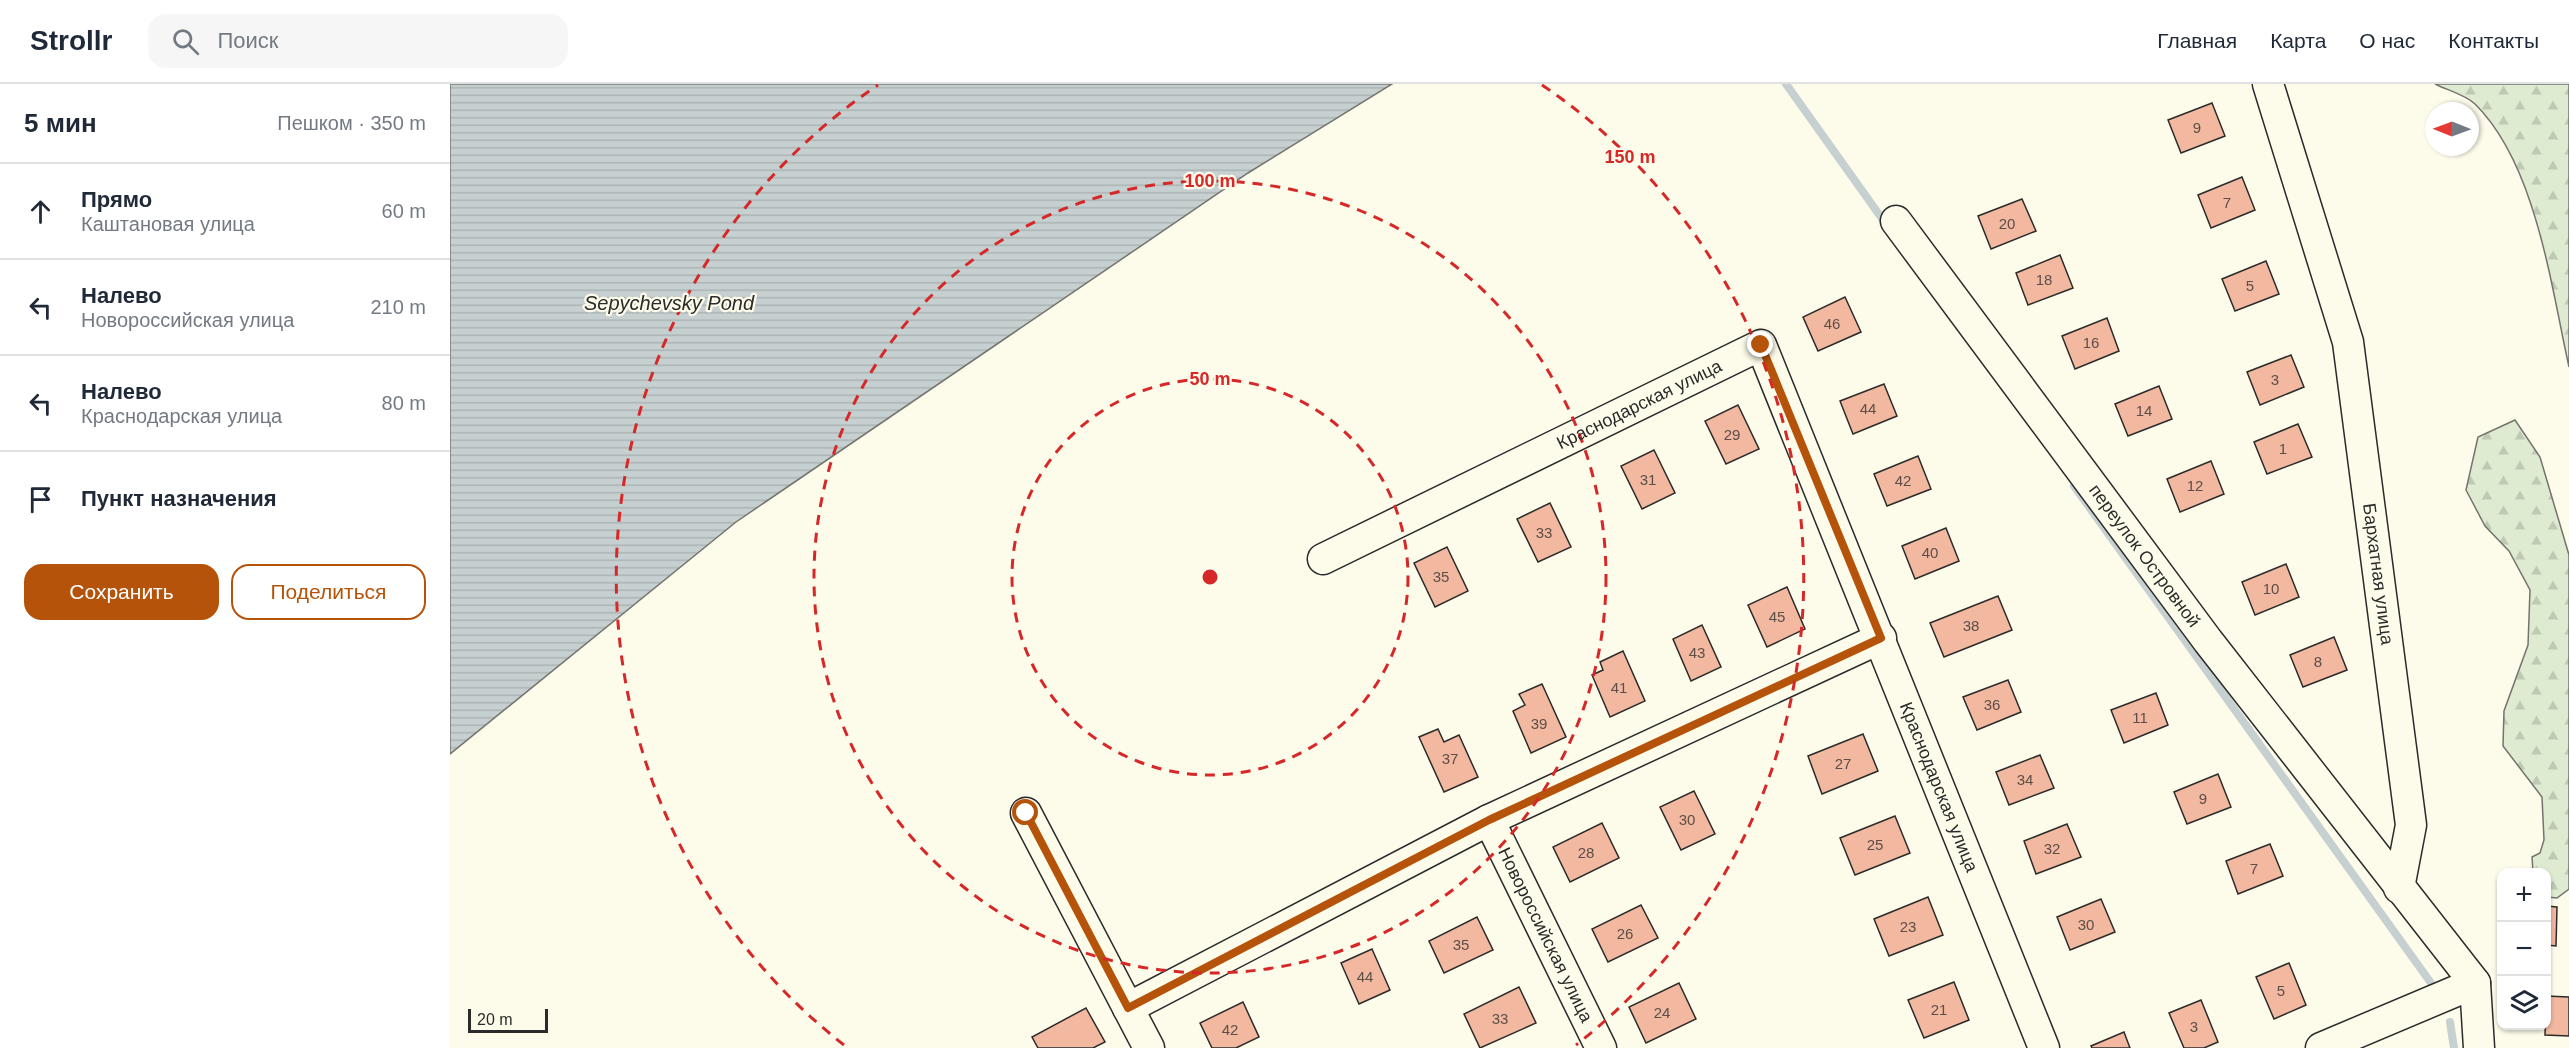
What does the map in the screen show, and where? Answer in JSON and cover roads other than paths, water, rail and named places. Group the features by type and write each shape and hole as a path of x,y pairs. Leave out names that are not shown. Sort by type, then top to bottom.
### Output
{"street":[{"name":"Бархатная улица","path":"2268,84 2348,342 2411,825 2399,888"},
{"name":"переулок Островной","path":"1896,221 2208,641 2399,888"},
{"name":"Краснодарская улица","path":"1323,559 1761,345 1881,638 2044,1048"},
{"path":"1128,1008 1489,820 1881,638"},
{"path":"1026,813 1149,1048"},
{"name":"Новороссийская улица","path":"1489,820 1600,1048"},
{"path":"2399,888 2475,983 2480,1048"},
{"path":"2321,1048 2475,983"}],"water":[{"name":"Sepychevsky Pond","path":"450,84 1392,84 1248,173 736,522 450,754"}],"waterway":[{"path":"1786,84 1888,227"},
{"path":"2074,486 2431,983"},
{"path":"2450,1022 2454,1048"}]}
